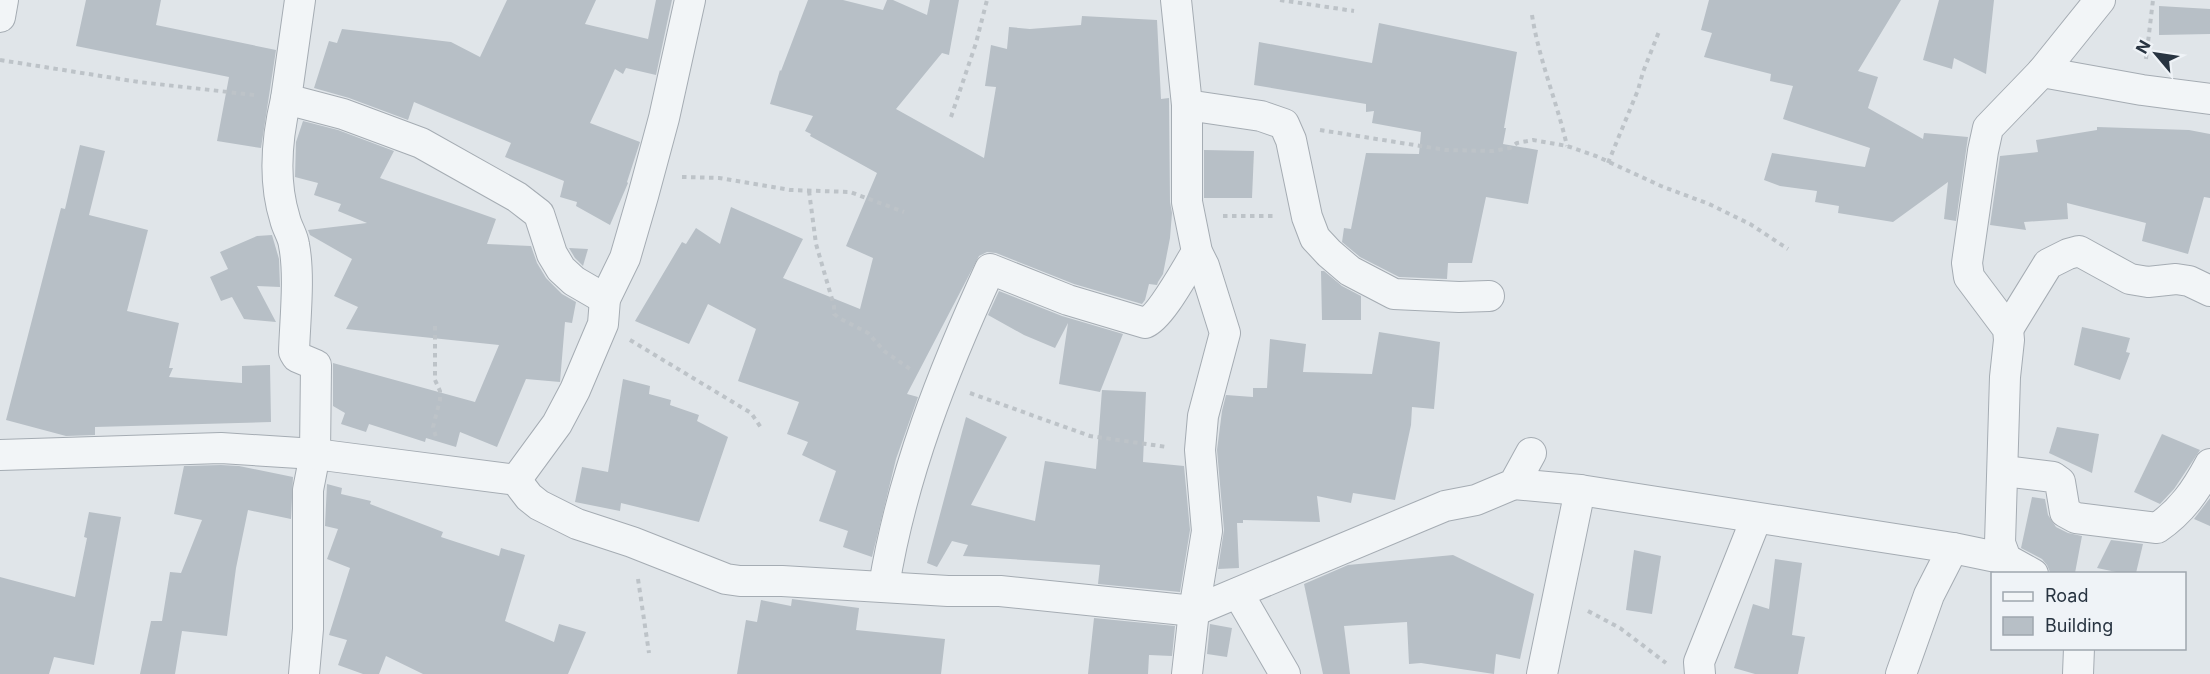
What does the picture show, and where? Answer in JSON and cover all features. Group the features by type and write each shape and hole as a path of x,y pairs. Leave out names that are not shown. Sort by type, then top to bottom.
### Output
{"street":[{"path":"0,16 3,0"},
{"path":"300,0 281,120 278,183 284,218 294,243 295,252 294,352 297,357 316,365 315,454 308,490 308,629 304,674"},
{"path":"516,480 557,424 566,407 626,258 664,118 690,0"},
{"path":"1176,0 1187,105 1187,202 1197,252 1204,266 1225,333 1203,416 1200,450 1207,531 1187,674"},
{"path":"2006,559 2000,543 2004,471 2004,377 2009,340 2008,329 1969,277 1967,262 1983,151 1988,128 2042,72 2100,0"},
{"path":"2042,72 2142,90 2210,99"},
{"path":"286,99 343,114 421,143 517,197 539,214 552,254 561,269 604,312"},
{"path":"1187,105 1261,116 1284,124 1291,140 1306,217 1315,238 1350,271 1394,294 1489,296"},
{"path":"2008,329 2048,264 2067,254 2079,251 2130,279 2148,282 2176,279 2189,281 2210,291"},
{"path":"884,586 890,548 916,450 941,382 990,269 1068,300 1145,323 1151,321 1169,297 1197,252"},
{"path":"0,455 221,448 315,454 516,480 529,497 539,505 577,524 632,542 726,579 948,591 1000,591 1194,611 1421,516 1444,507 1476,500 1514,484 1580,490 1953,548 2006,559 2031,572"},
{"path":"1514,484 1531,453"},
{"path":"2004,471 2053,477 2060,482 2065,512 2076,518 2157,528 2189,500 2210,464"},
{"path":"1542,674 1560,598 1580,490"},
{"path":"1701,674 1699,662 1756,519"},
{"path":"1901,674 1929,595 1953,548"},
{"path":"1238,593 1285,674"},
{"path":"2078,674 2079,650"}],"path":[{"path":"951,117 976,43 987,0"},
{"path":"1280,0 1354,11"},
{"path":"2142,90 2153,0"},
{"path":"1532,15 1567,146"},
{"path":"1608,163 1660,29"},
{"path":"0,60 139,82 286,99"},
{"path":"1284,124 1446,150 1493,151 1533,140 1567,146 1709,204 1750,224 1788,249"},
{"path":"648,176 718,178 790,190 850,192 904,212"},
{"path":"1190,214 1306,217"},
{"path":"604,312 752,413 762,429"},
{"path":"435,326 435,380 440,390 440,400 433,427 446,472"},
{"path":"632,542 649,653"},
{"path":"1560,598 1620,628 1670,665"}],"building":[{"path":"86,0 161,0 156,25 276,50 261,148 217,141 229,77 76,46"},
{"path":"507,0 596,0 585,24 648,39 656,0 672,0 656,75 626,68 623,74 615,69 590,123 640,142 628,183 610,225 576,206 577,202 560,197 564,181 505,157 511,143 414,102 408,120 349,98 314,88 329,41 337,43 342,29 451,42 480,57"},
{"path":"808,0 843,0 883,10 887,0 893,0 927,15 930,0 959,0 949,55 942,53 896,109 984,158 996,87 985,86 991,45 1007,49 1009,27 1030,29 1081,25 1082,16 1157,20 1161,99 1169,98 1172,213 1163,274 1157,285 1149,284 1142,304 1074,284 996,253 987,252 979,256 907,394 918,397 896,459 872,557 843,547 848,531 819,521 836,471 802,455 808,442 787,434 799,402 738,381 756,329 708,304 689,344 635,321 682,242 686,244 696,228 720,244 731,207 803,239 783,278 860,309 873,258 846,246 877,173 810,136 811,134 805,131 813,116 770,104 780,70"},
{"path":"1709,0 1901,0 1858,71 1878,77 1868,108 1923,139 1924,133 1968,137 1956,221 1944,219 1948,182 1893,222 1838,213 1839,206 1815,202 1817,191 1780,186 1764,180 1772,153 1865,167 1870,148 1783,119 1793,86 1770,81 1771,74 1704,57 1712,33 1701,30"},
{"path":"1939,0 1994,0 1986,74 1954,58 1952,69 1923,60"},
{"path":"2159,6 2210,9 2210,34 2159,35"},
{"path":"1379,23 1517,52 1503,144 1538,150 1528,204 1486,197 1472,263 1448,263 1447,279 1399,277 1360,257 1342,242 1344,228 1351,229 1366,153 1419,154 1421,132 1372,123 1374,111 1366,112 1366,104 1254,85 1259,42 1372,63"},
{"path":"303,121 338,130 394,151 380,178 496,219 487,244 531,246 546,278 562,294 576,302 572,323 565,322 560,382 526,379 497,447 460,432 456,447 426,438 425,442 369,424 366,432 341,424 345,413 333,406 333,363 475,402 499,345 346,329 358,307 334,296 352,259 310,235 308,230 367,223 338,211 341,204 314,195 318,183 295,177 296,142"},
{"path":"2097,127 2189,130 2210,134 2210,198 2204,197 2188,254 2142,241 2146,223 2067,203 2068,219 2024,222 2026,230 1990,225 2000,156 2038,152 2036,140 2097,130"},
{"path":"80,145 105,151 89,215 148,230 127,311 179,323 169,368 173,368 169,377 242,383 242,366 270,365 271,422 95,427 95,435 66,436 6,420 61,208 65,209"},
{"path":"1204,150 1254,151 1252,198 1204,198"},
{"path":"272,235 279,259 280,287 257,286 276,322 244,319 232,297 221,301 210,277 228,269 220,252 257,236"},
{"path":"569,248 588,249 583,266 575,258"},
{"path":"1321,271 1361,296 1361,320 1322,320"},
{"path":"999,291 1062,316 1123,334 1100,392 1059,384 1068,323 1055,348 1024,335 988,315"},
{"path":"2082,327 2130,338 2126,352 2130,353 2120,380 2074,365"},
{"path":"1379,332 1440,342 1434,409 1412,407 1411,425 1395,500 1353,493 1351,503 1317,496 1320,522 1243,520 1243,523 1237,523 1239,568 1218,569 1224,530 1217,450 1226,395 1253,397 1253,388 1267,388 1270,339 1306,344 1303,372 1372,374"},
{"path":"623,379 650,386 649,394 671,400 670,405 699,415 697,421 728,437 699,522 621,503 620,511 575,502 582,467 608,472"},
{"path":"1102,390 1146,392 1143,462 1184,466 1190,530 1180,592 1098,584 1100,565 963,556 968,545 952,541 937,567 927,563 966,417 1007,437 971,505 1035,521 1045,461 1096,469"},
{"path":"2057,427 2099,434 2092,473 2049,453"},
{"path":"2162,434 2200,450 2174,489 2160,504 2134,492"},
{"path":"184,466 239,466 293,477 291,519 248,510 236,568 227,636 182,631 175,674 140,674 151,621 162,621 170,572 181,573 202,520 174,514"},
{"path":"327,484 342,488 341,494 371,501 370,504 443,532 441,537 499,556 501,548 525,555 505,621 554,642 559,624 586,632 568,674 423,674 386,656 379,674 363,674 338,665 347,640 329,635 350,568 327,559 338,529 325,526"},
{"path":"2032,497 2045,499 2048,515 2056,527 2082,536 2075,572 2050,572 2042,559 2021,548"},
{"path":"2210,498 2210,526 2194,519"},
{"path":"89,512 121,517 94,665 54,657 49,674 0,674 0,577 75,597 87,538 84,537"},
{"path":"2111,540 2143,544 2136,572 2116,572 2097,568"},
{"path":"1634,550 1661,556 1652,614 1626,610"},
{"path":"1453,555 1534,594 1520,659 1496,654 1494,674 1421,663 1409,664 1407,622 1344,626 1350,674 1323,674 1304,584 1348,565"},
{"path":"1775,559 1802,563 1792,635 1805,637 1798,674 1755,674 1734,668 1753,604 1769,609"},
{"path":"792,599 859,608 856,630 945,639 941,674 737,674 746,620 757,622 761,600 791,606"},
{"path":"1094,618 1175,626 1172,656 1149,655 1148,674 1088,674"},
{"path":"1210,624 1232,628 1227,657 1207,654"}]}
